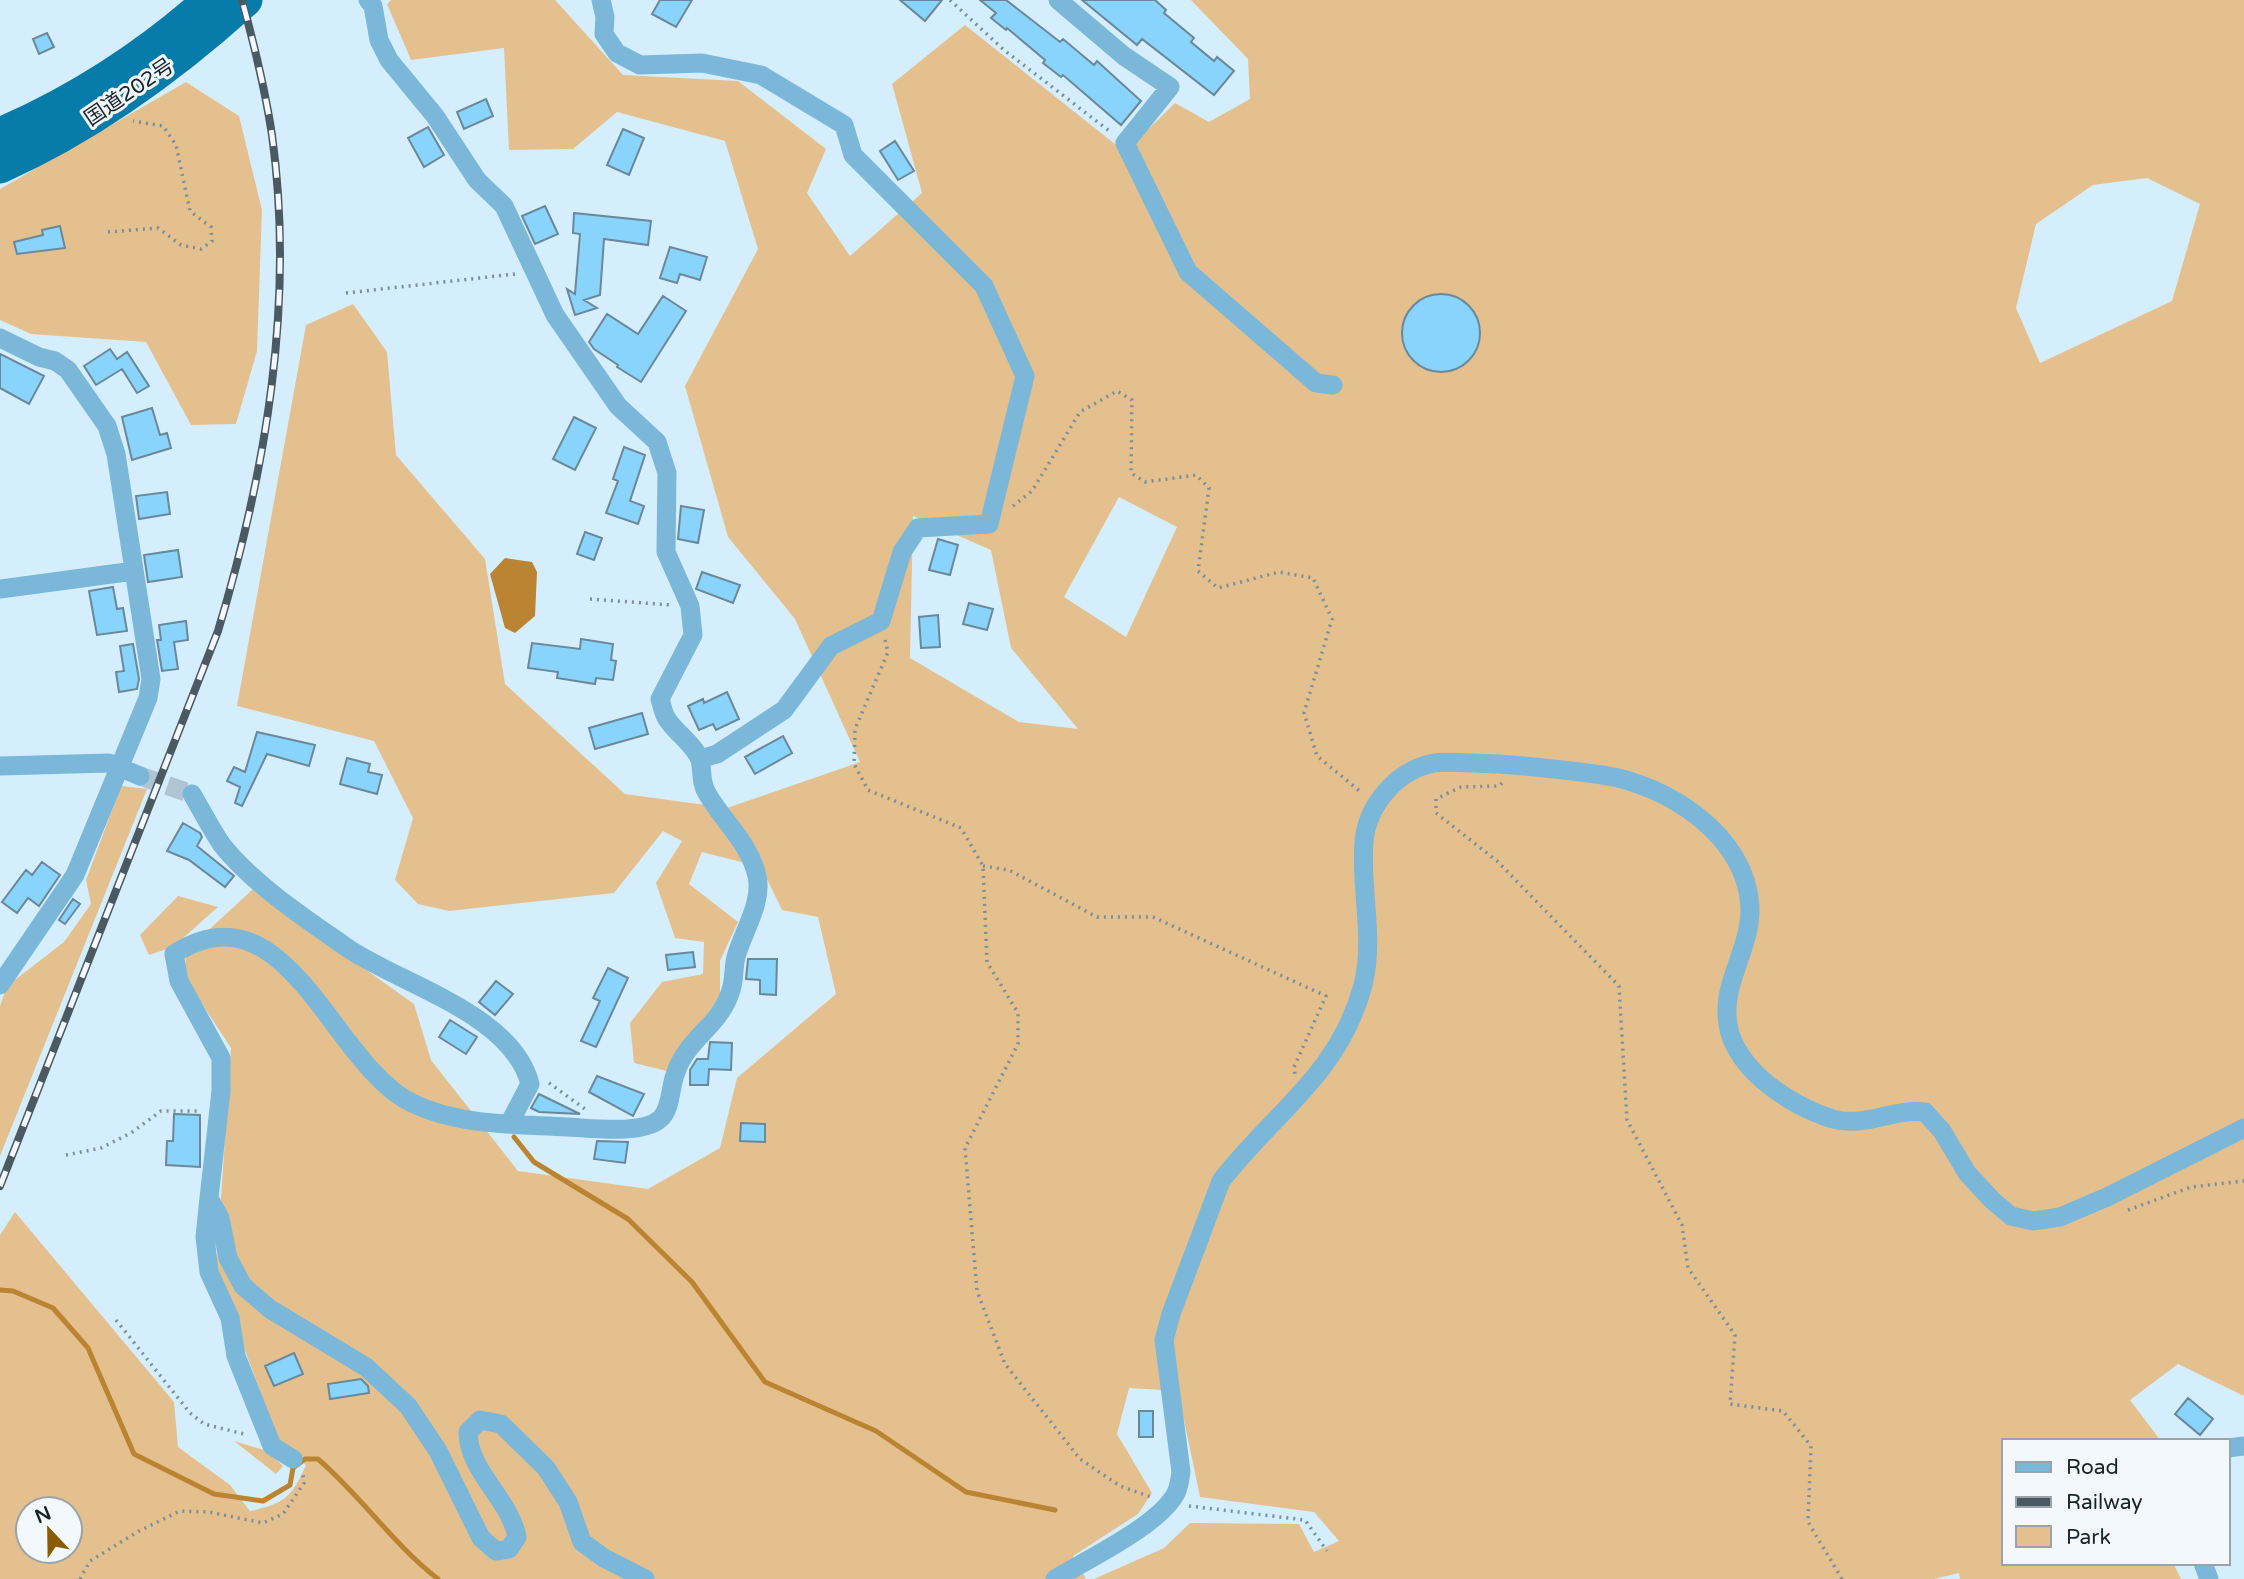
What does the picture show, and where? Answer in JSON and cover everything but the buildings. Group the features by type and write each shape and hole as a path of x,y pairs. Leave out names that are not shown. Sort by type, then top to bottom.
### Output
{"highway":[{"name":"国道202号","path":"0,167 88,120 147,82 190,34 209,0"},
{"name":"国道202号","path":"0,134 190,34 246,0"}],"street":[{"path":"297,1464 272,1446 236,1356 230,1318 209,1272 205,1237 219,1110 221,1058 178,981 174,954 191,944 221,936 267,949 286,965 378,1077 410,1103 451,1117 509,1124 614,1129 645,1126 659,1121 665,1114 675,1073 689,1047 722,1012 732,989 740,943 757,899 757,877 746,849 706,793 699,775 699,759 666,717 660,699 693,635 690,606 666,552 667,473 657,442 618,406 555,315 504,206 477,180 435,116 389,60 379,40 373,5 368,0"},
{"path":"601,0 605,17 604,34 617,53 640,65 702,63 761,75 844,125 853,155 984,286 1025,376 989,524 918,528 902,552 881,621 831,646 785,710 717,754 699,759"},
{"path":"1058,0 1124,56 1170,87 1125,143 1188,272 1316,383 1333,385"},
{"path":"0,338 39,357 55,361 68,370 107,426 116,454 151,679 148,698 121,768 75,875 0,985"},
{"path":"0,589 134,571"},
{"path":"0,766 109,763 140,776"},
{"path":"1055,1579 1134,1532 1169,1504 1178,1491 1181,1472 1164,1340 1171,1314 1221,1181 1298,1100 1337,1044 1363,984 1369,935 1364,840 1376,804 1393,784 1411,772 1435,763 1521,764 1627,779 1680,802 1717,834 1742,873 1750,905 1748,934 1727,1009 1732,1042 1752,1070 1796,1105 1836,1120 1859,1122 1906,1110 1925,1111 1942,1131 1967,1173 2011,1216 2033,1221 2060,1217 2107,1197 2244,1128"},
{"path":"192,794 223,845 257,880 349,949 439,994 506,1043 527,1069 530,1084 509,1124"},
{"path":"209,1198 220,1218 228,1258 243,1286 270,1309 366,1367 408,1406 438,1451 481,1538 496,1550 509,1549 517,1537 514,1520 468,1448 468,1432 480,1420 501,1424 546,1468 568,1502 582,1542 604,1558 645,1579"}],"path":[{"path":"950,0 1004,50 1125,143"},
{"path":"107,232 158,228 181,245 201,249 212,241 211,227 190,212 176,145 163,126 131,121"},
{"path":"346,293 534,271"},
{"path":"989,524 1032,491 1080,412 1117,391 1132,400 1131,473 1145,482 1196,475 1209,488 1198,571 1218,588 1279,572 1313,578 1332,619 1304,713 1317,756 1376,804"},
{"path":"590,599 690,606"},
{"path":"881,621 888,652 855,730 854,764 869,790 961,828 983,866 987,962 1017,1013 1018,1044 965,1148 977,1291 1006,1364 1080,1459 1120,1486 1169,1504 1306,1520 1327,1551"},
{"path":"1521,764 1499,786 1461,787 1436,799 1436,813 1497,861 1619,986 1627,1120 1682,1225 1688,1268 1735,1335 1730,1404 1783,1411 1811,1446 1808,1522 1842,1579"},
{"path":"983,866 1009,870 1097,917 1153,917 1326,996 1294,1068 1298,1100"},
{"path":"547,1082 614,1129"},
{"path":"66,1155 101,1148 131,1133 161,1111 219,1110"},
{"path":"2120,1212 2191,1187 2244,1181"},
{"path":"116,1320 190,1413 204,1424 248,1435 272,1446"},
{"path":"80,1579 90,1561 139,1531 180,1511 209,1513 263,1523 283,1514 304,1483 297,1464"}],"green space":[{"path":"391,0 555,0 623,75 738,81 826,149 807,193 850,256 922,193 892,84 965,25 1125,152 1175,103 1209,122 1250,99 1248,59 1191,0 2244,0 2244,1396 2178,1364 2130,1400 2159,1439 2002,1439 2002,1565 2174,1565 2181,1579 1960,1579 1959,1573 1934,1579 1094,1579 1164,1548 1190,1523 1299,1524 1314,1552 1339,1541 1314,1512 1200,1497 1178,1391 1129,1388 1117,1434 1152,1493 1138,1514 1073,1556 1086,1579 0,1579 0,1235 15,1212 174,1402 178,1447 230,1485 250,1511 279,1502 286,1497 296,1485 306,1465 278,1439 216,1273 231,1048 185,978 186,951 253,889 414,1004 431,1060 518,1171 648,1189 720,1148 737,1078 836,994 818,917 782,910 761,867 702,852 689,884 738,922 720,961 720,996 667,1071 634,1063 630,1023 662,982 703,974 704,942 675,938 656,883 682,841 663,831 614,893 449,911 418,904 395,880 413,818 374,741 237,706 306,325 353,304 387,352 396,455 485,559 505,684 625,794 727,808 860,762 795,619 728,537 685,386 758,249 725,141 617,112 573,149 509,150 504,48 411,60 387,4","holes":["2147,178 2200,204 2172,301 2040,363 2016,308 2036,224 2093,185","1119,497 1177,527 1126,637 1064,597","913,516 991,550 1011,648 1078,729 1019,722 910,658"]},
{"path":"186,82 239,116 262,210 257,351 236,424 191,425 146,342 31,334 0,320 0,189"},
{"path":"121,786 147,789 0,1156 0,1006 7,986 64,942 91,904 86,880"},
{"path":"178,896 218,907 173,947 149,955 140,935"},
{"path":"234,1441 267,1451 283,1466 276,1474"}],"shaded area":[{"path":"505,558 532,562 537,572 535,616 515,633 505,628 490,574"}],"waterway":[{"path":"514,1137 534,1162 628,1219 692,1282 765,1382 876,1431 966,1492 1055,1510"},
{"path":"0,1290 13,1291 53,1308 88,1348 134,1454 214,1494 263,1501 290,1485 293,1468 305,1459 318,1459 349,1488 406,1551 438,1579"}],"tunnel":[{"path":"140,776 192,794"}],"railway":[{"path":"0,1186 218,631 250,509 272,386 280,260 272,135 242,0"}]}
